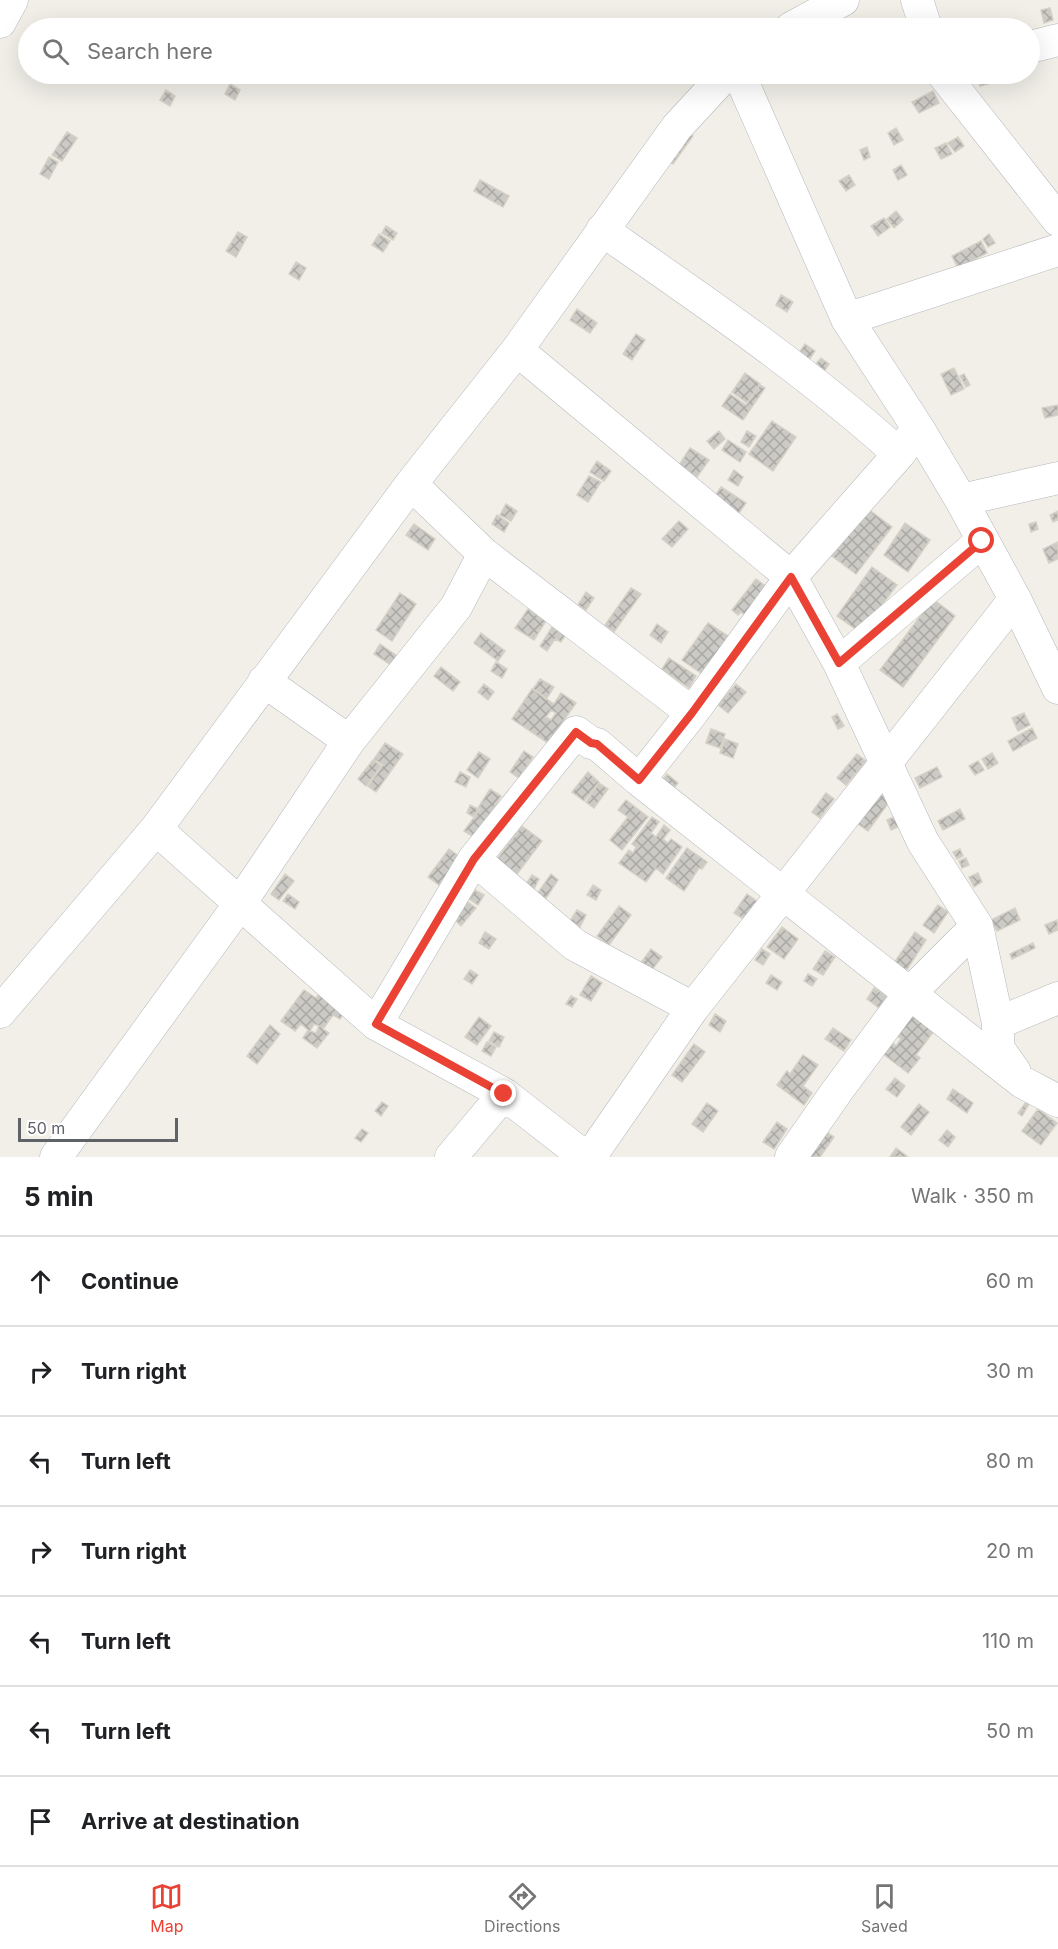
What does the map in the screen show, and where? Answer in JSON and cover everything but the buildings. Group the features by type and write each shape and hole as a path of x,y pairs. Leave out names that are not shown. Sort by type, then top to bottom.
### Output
{"street":[{"path":"0,22 12,0"},
{"path":"810,18 843,0"},
{"path":"917,0 923,18"},
{"path":"1040,44 1058,40"},
{"path":"0,1012 156,829 411,484 517,350 678,126 717,84"},
{"path":"743,84 847,319 918,428 961,500 1015,599 1058,688"},
{"path":"951,84 1058,220"},
{"path":"602,230 716,309 829,394 899,454"},
{"path":"847,319 1058,250"},
{"path":"517,350 791,577 839,663 923,842 977,926 998,1023 998,1048 1022,1082"},
{"path":"639,780 692,713 791,577 899,454 918,428"},
{"path":"961,500 1058,478"},
{"path":"411,484 484,554 692,713"},
{"path":"839,663 982,541"},
{"path":"56,1157 239,904 350,741 456,607 484,554"},
{"path":"590,1157 693,1008 1015,599"},
{"path":"264,681 350,741"},
{"path":"376,1024 474,859 576,732 591,743 597,744 639,780 1022,1082 1058,1101"},
{"path":"156,829 376,1024 504,1094 585,1157"},
{"path":"474,859 575,945 693,1008"},
{"path":"791,1157 910,993 977,926"},
{"path":"998,1023 1058,998"},
{"path":"452,1157 504,1094"}],"route":[{"path":"504,1094 376,1024 474,859 576,732 591,743 597,744 639,780 692,713 791,577 839,663 982,541"}]}
